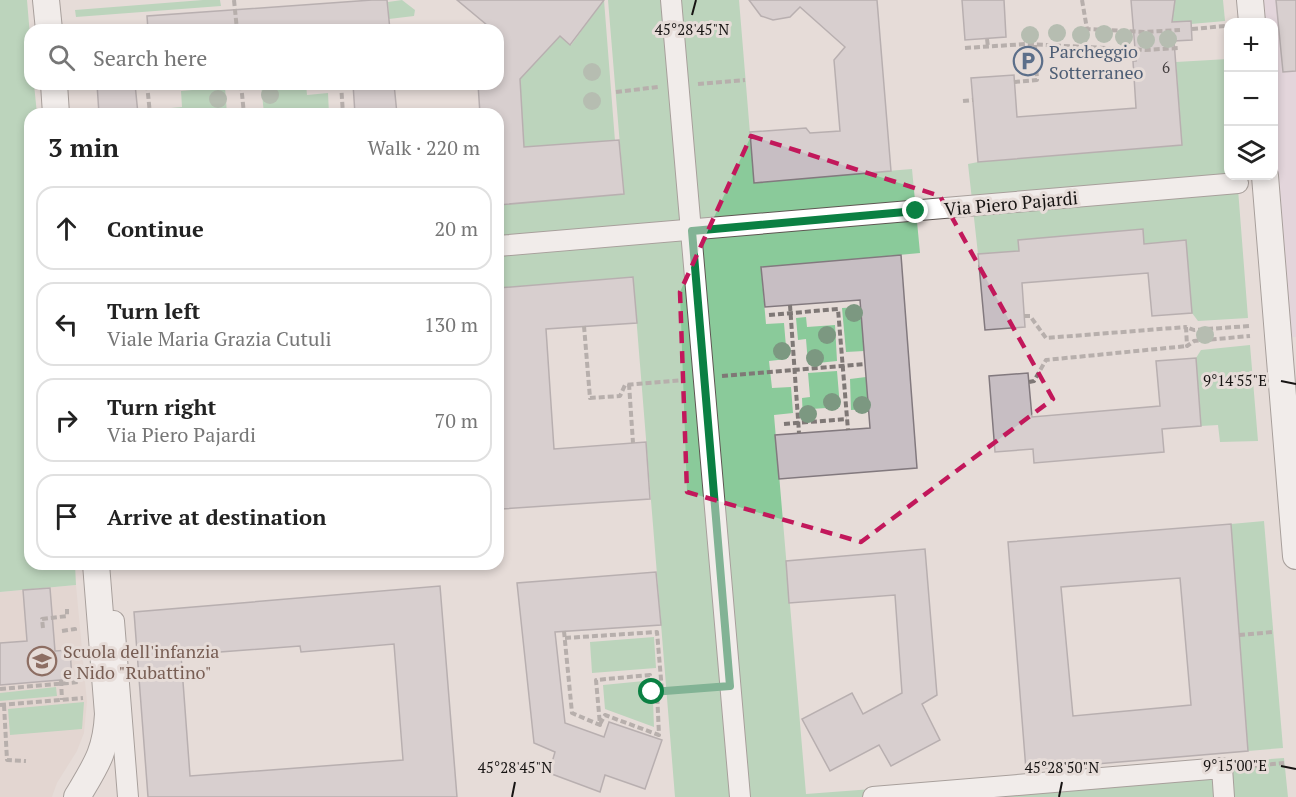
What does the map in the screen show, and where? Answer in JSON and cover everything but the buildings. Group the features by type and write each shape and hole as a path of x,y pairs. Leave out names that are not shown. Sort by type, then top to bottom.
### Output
{"street":[{"path":"46,0 48,24"},
{"path":"671,0 740,797"},
{"path":"1250,0 1252,18"},
{"path":"54,90 56,108"},
{"path":"1264,180 1296,556"},
{"name":"Via Piero Pajardi","path":"504,246 1238,183"},
{"path":"77,797 102,754 107,732 108,714 96,570"},
{"path":"114,621 128,797"},
{"path":"873,797 1222,768 1224,797"}],"path":[{"path":"234,0 236,24"},
{"path":"1082,0 1087,29 1144,32 1180,30"},
{"path":"1192,29 1224,26"},
{"path":"987,39 987,47"},
{"path":"1014,82 1037,80 1035,45"},
{"path":"966,48 1035,45 1145,50 1178,48"},
{"path":"148,90 149,108"},
{"path":"242,90 243,108"},
{"path":"342,90 343,108"},
{"path":"963,101 973,99"},
{"path":"790,305 799,433"},
{"path":"769,315 838,309 848,430"},
{"path":"1024,316 1030,316 1046,338 1186,327 1194,330 1249,326"},
{"path":"1186,327 1188,346"},
{"path":"1029,382 1034,381 1046,360 1188,346 1194,340 1250,336"},
{"path":"629,384 633,443"},
{"path":"784,424 847,419"},
{"path":"43,628 42,618 67,616 67,609"},
{"path":"62,631 75,629 75,640"},
{"path":"564,632 572,713 600,725"},
{"path":"565,638 657,632 659,735 605,715 600,725"},
{"path":"1239,635 1273,632"},
{"path":"0,689 79,682 78,672"},
{"path":"600,725 596,680 650,675 652,692 730,686"},
{"path":"61,682 62,700"},
{"path":"26,761 7,760 2,705 90,697"},
{"path":"1222,768 1284,763"}],"highlighted area":[{"path":"751,136 940,196 1053,399 861,542 687,492 680,292"}],"shaded area":[{"path":"1250,0 1296,0 1296,337 1278,338 1274,180 1278,180 1278,18 1252,18"},
{"name":"Scuola dell'infanzia e Nido \"Rubattino\"","path":"76,585 87,702 84,733 52,797 0,797 0,592"}],"green space":[{"path":"0,0 27,0 29,24 24,24 24,90 35,90 36,108 24,108 24,570 75,570 76,585 0,592"},
{"path":"220,0 221,6 76,17 75,10"},
{"path":"402,0 415,10 414,16 389,19 388,2"},
{"path":"604,0 615,141 524,147 520,79 560,36 571,45"},
{"path":"608,0 739,0 754,182 912,169 920,253 761,268 766,324 784,323 787,359 769,361 772,388 791,387 793,413 774,415 806,794 1284,758 1288,797 675,797 633,278 504,288 504,204 624,194"},
{"path":"1175,0 1223,0 1224,21 1191,24 1191,21 1172,22"},
{"path":"1224,59 1224,180 1237,180 1248,318 1198,321 1192,313 1185,240 1144,244 1143,230 1018,240 1019,251 978,254 968,164 1182,145 1176,62"},
{"path":"225,90 227,108 171,108 182,107 181,91"},
{"path":"262,90 307,90 307,95 328,93 329,108 263,108"},
{"path":"861,307 864,351 846,352 842,308"},
{"path":"806,317 807,327 835,325 837,361 808,364 806,339 798,340 796,318"},
{"path":"1250,345 1258,441 1220,442 1218,425 1201,426 1196,358 1201,350"},
{"path":"837,371 840,407 812,409 813,419 803,420 802,398 810,397 808,373"},
{"path":"866,377 869,409 851,410 850,379"},
{"path":"1264,521 1283,748 1248,751 1231,524"},
{"path":"654,637 656,668 592,673 590,642"},
{"path":"644,681 646,701 653,701 654,727 605,709 603,685"},
{"path":"56,687 57,696 0,701 0,693"},
{"path":"84,702 82,729 10,735 8,709"}],"place":[{"name":"Parcheggio Sotterraneo","path":"1028,61"},
{"name":"Scuola dell'infanzia e Nido \"Rubattino\"","path":"42,661"}],"route":[{"path":"652,692 730,686 692,231 916,211"}]}
